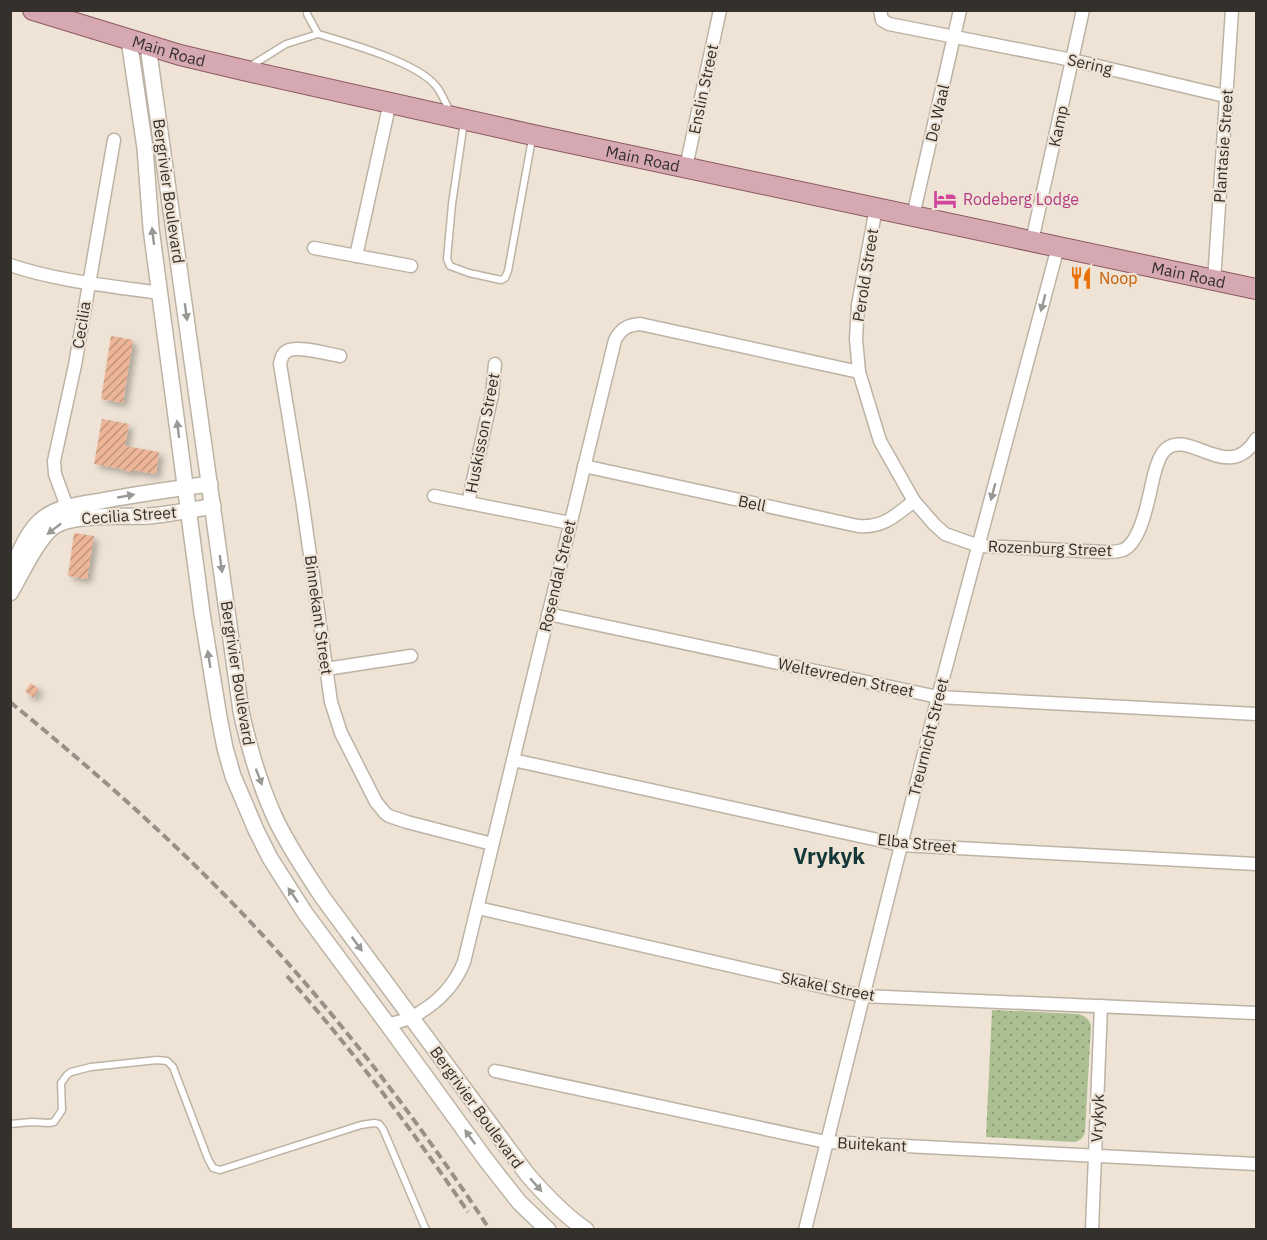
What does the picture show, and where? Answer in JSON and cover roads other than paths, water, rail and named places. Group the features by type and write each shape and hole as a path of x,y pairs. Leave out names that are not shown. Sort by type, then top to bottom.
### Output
{"main road":[{"name":"Main Road","path":"33,10 148,46 243,70 533,135 1257,290"}],"street":[{"name":"Enslin Street","path":"686,167 720,10"},
{"name":"Sering","path":"880,10 881,18 885,23 1072,60 1226,96"},
{"name":"De Waal","path":"913,216 960,10"},
{"name":"Kamp","path":"1032,241 1083,10"},
{"name":"Plantasie Street","path":"1214,281 1232,10"},
{"name":"Bergrivier Boulevard","path":"129,40 145,148 152,228 188,511 213,684 225,748 233,776 270,858 305,913 486,1160 519,1202 548,1230"},
{"name":"Bergrivier Boulevard","path":"148,46 241,711 253,762 276,819 322,898 527,1174 569,1218 586,1230"},
{"path":"356,256 390,102"},
{"name":"Cecilia","path":"67,507 55,474 54,464 75,365 114,140"},
{"name":"Perold Street","path":"876,208 858,305 856,339 859,372 869,407 880,441 914,501 945,534 979,546"},
{"name":"Treurnicht Street","path":"805,1230 938,697 1058,247"},
{"path":"315,248 411,266"},
{"path":"10,265 43,274 160,292"},
{"name":"Rosendal Street","path":"388,1025 411,1018 443,995 455,982 464,962 615,340 620,332 632,324 640,324 859,372"},
{"name":"Binnekant Street","path":"340,356 292,349 284,354 280,364 331,702 341,733 381,808 389,816 492,844"},
{"name":"Huskisson Street","path":"468,503 492,395 495,364"},
{"name":"Rozenburg Street","path":"979,546 1105,552 1122,550 1133,542 1139,531 1156,468 1165,449 1180,445 1229,458 1239,456 1249,450 1257,439"},
{"name":"Bell","path":"584,466 858,526 877,525 894,517 914,501"},
{"name":"Cecilia Street","path":"10,572 29,534 35,526 53,512 67,507 130,495 210,484"},
{"path":"434,496 570,523"},
{"name":"Cecilia Street","path":"10,593 39,544 54,527 63,522 84,518 149,516 213,507"},
{"name":"Weltevreden Street","path":"548,614 938,697 1257,714"},
{"path":"326,669 411,656"},
{"name":"Elba Street","path":"513,760 901,845 1257,864"},
{"name":"Skakel Street","path":"478,908 863,996 1257,1013"},
{"name":"Vrykyk","path":"1092,1230 1101,1006"},
{"name":"Buitekant","path":"495,1071 826,1142 1257,1164"}],"lane":[{"path":"307,14 318,34"},
{"path":"243,70 286,44 318,34 375,52 419,71 436,86 459,117 447,259 450,266 469,273 501,280 505,278 533,135"},
{"path":"10,1124 54,1122 62,1110 61,1083 63,1078 71,1072 92,1067 167,1061 173,1067 208,1159 215,1169 220,1170 348,1128 376,1123 383,1129 426,1230"}],"railway":[{"path":"10,702 138,811 199,869 289,964 380,1074 490,1230"},
{"path":"287,976 381,1091 468,1212"}],"place":[{"name":"Rodeberg Lodge","path":"945,199"},
{"name":"Noop","path":"1081,278"}],"district":[{"name":"Vrykyk","path":"829,856"}]}
